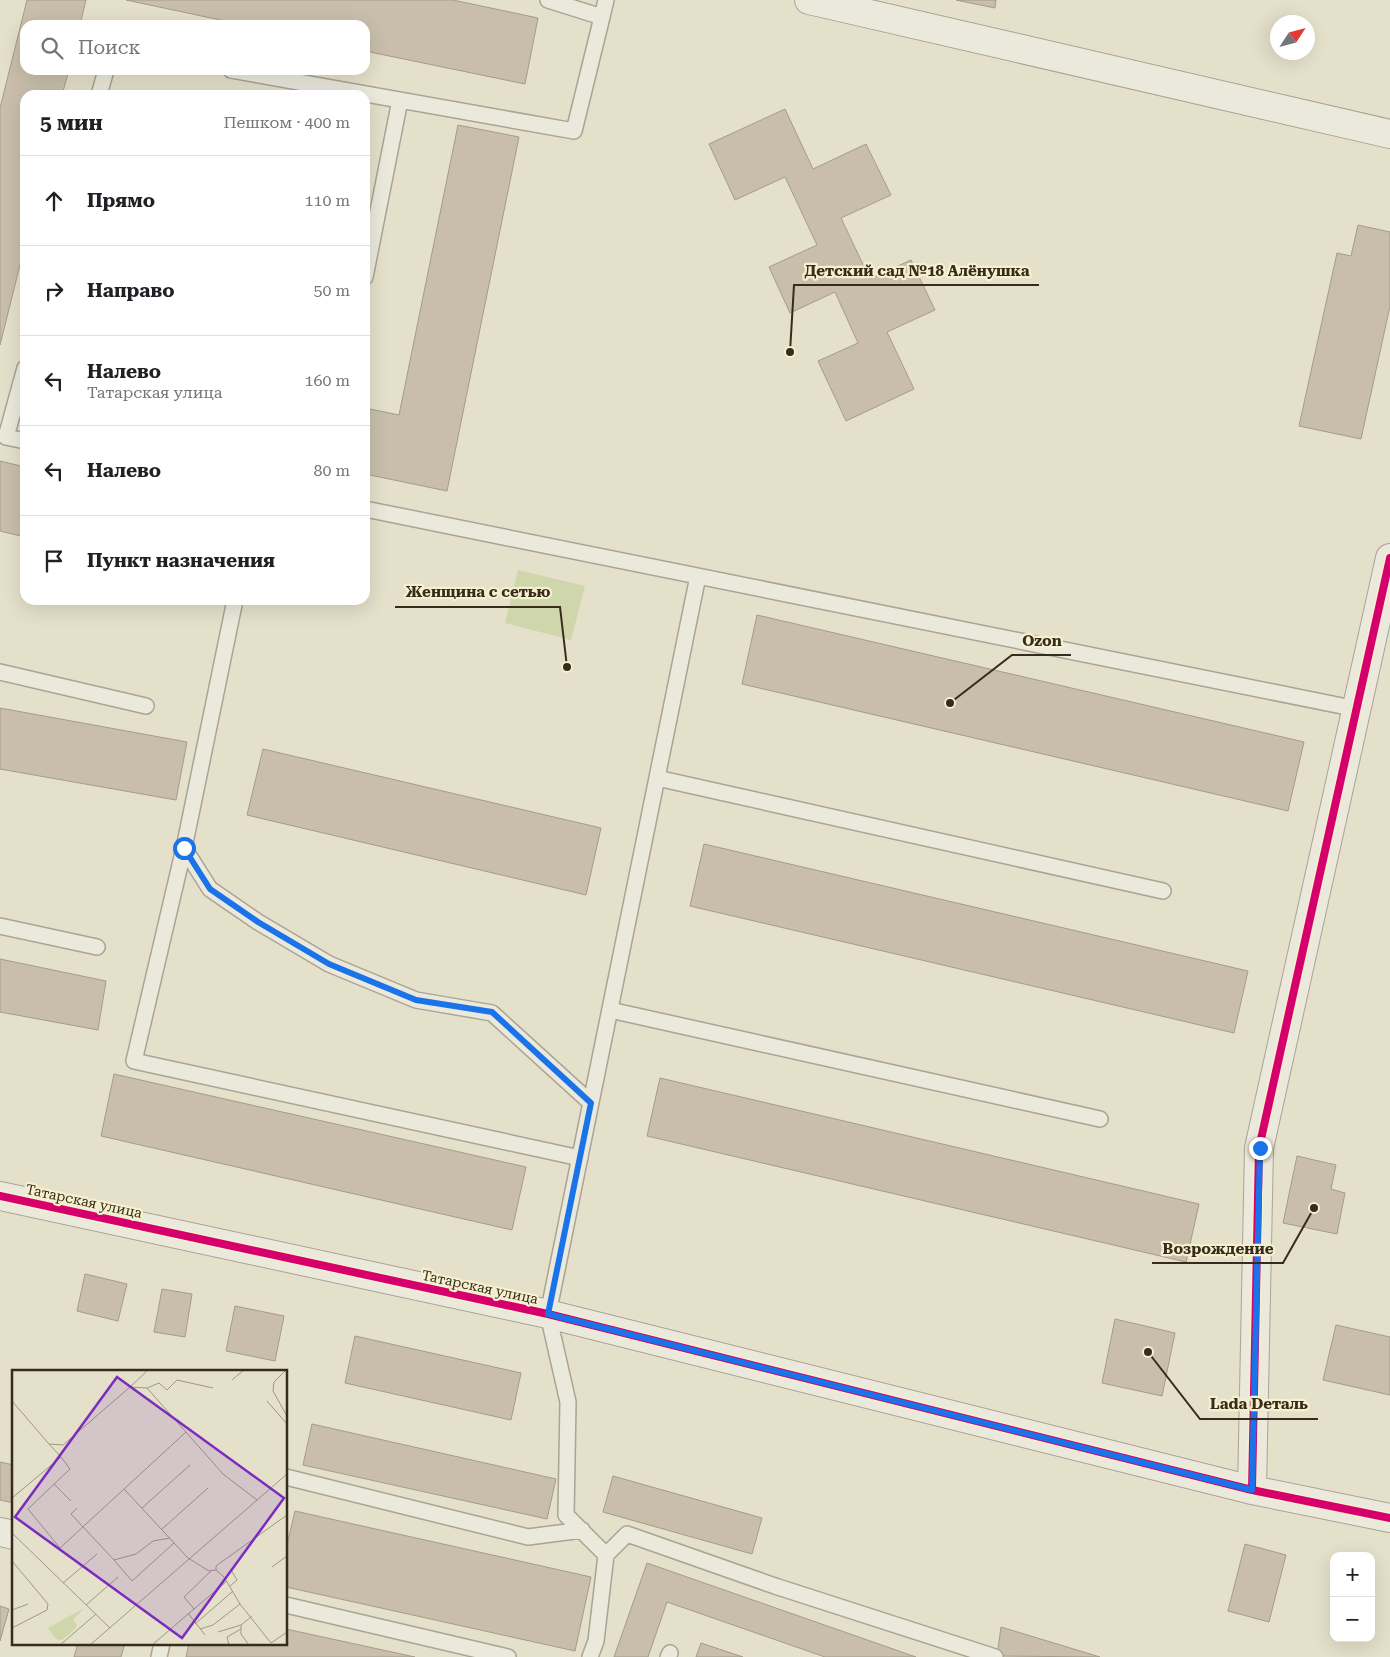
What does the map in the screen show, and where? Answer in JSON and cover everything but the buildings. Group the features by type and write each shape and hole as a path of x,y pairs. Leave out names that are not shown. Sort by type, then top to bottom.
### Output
{"street":[{"path":"809,0 1390,133"},
{"path":"1252,1490 1260,1148 1390,558"},
{"name":"Татарская улица","path":"0,1196 548,1314 1252,1490 1390,1518"}],"lane":[{"path":"548,0 602,17"},
{"path":"370,95 574,131 606,0"},
{"path":"101,90 105,75"},
{"path":"259,75 344,90"},
{"path":"370,253 400,100"},
{"path":"20,386 6,437 20,440"},
{"path":"370,510 1357,709"},
{"path":"606,1555 566,1515 568,1402 548,1314 698,576"},
{"path":"234,605 184,848 134,1060 580,1158"},
{"path":"0,672 146,706"},
{"path":"657,778 1164,891"},
{"path":"184,848 210,889 258,922 329,964 416,1000 492,1012 591,1103"},
{"path":"0,926 96,947"},
{"path":"610,1010 1100,1119"},
{"path":"288,1477 528,1537 582,1530"},
{"path":"590,1657 596,1642 606,1555 626,1534 776,1586 995,1657"},
{"path":"288,1605 508,1657"},
{"path":"159,1657 162,1644"}],"green space":[{"path":"518,570 585,586 571,640 505,623"}],"cycle path":[{"path":"1252,1490 1259,1148 1390,558"},
{"path":"0,1196 548,1314 1252,1490 1390,1518"}],"place":[{"name":"Детский сад №18 Алёнушка","path":"790,352"},
{"name":"Женщина с сетью","path":"567,667"},
{"name":"Ozon","path":"950,703"},
{"name":"Возрождение","path":"1314,1208"},
{"name":"Lada Dеталь","path":"1148,1352"}],"route":[{"path":"184,848 210,889 258,922 329,964 416,1000 492,1012 591,1103 548,1314 1252,1490 1260,1148"}]}
